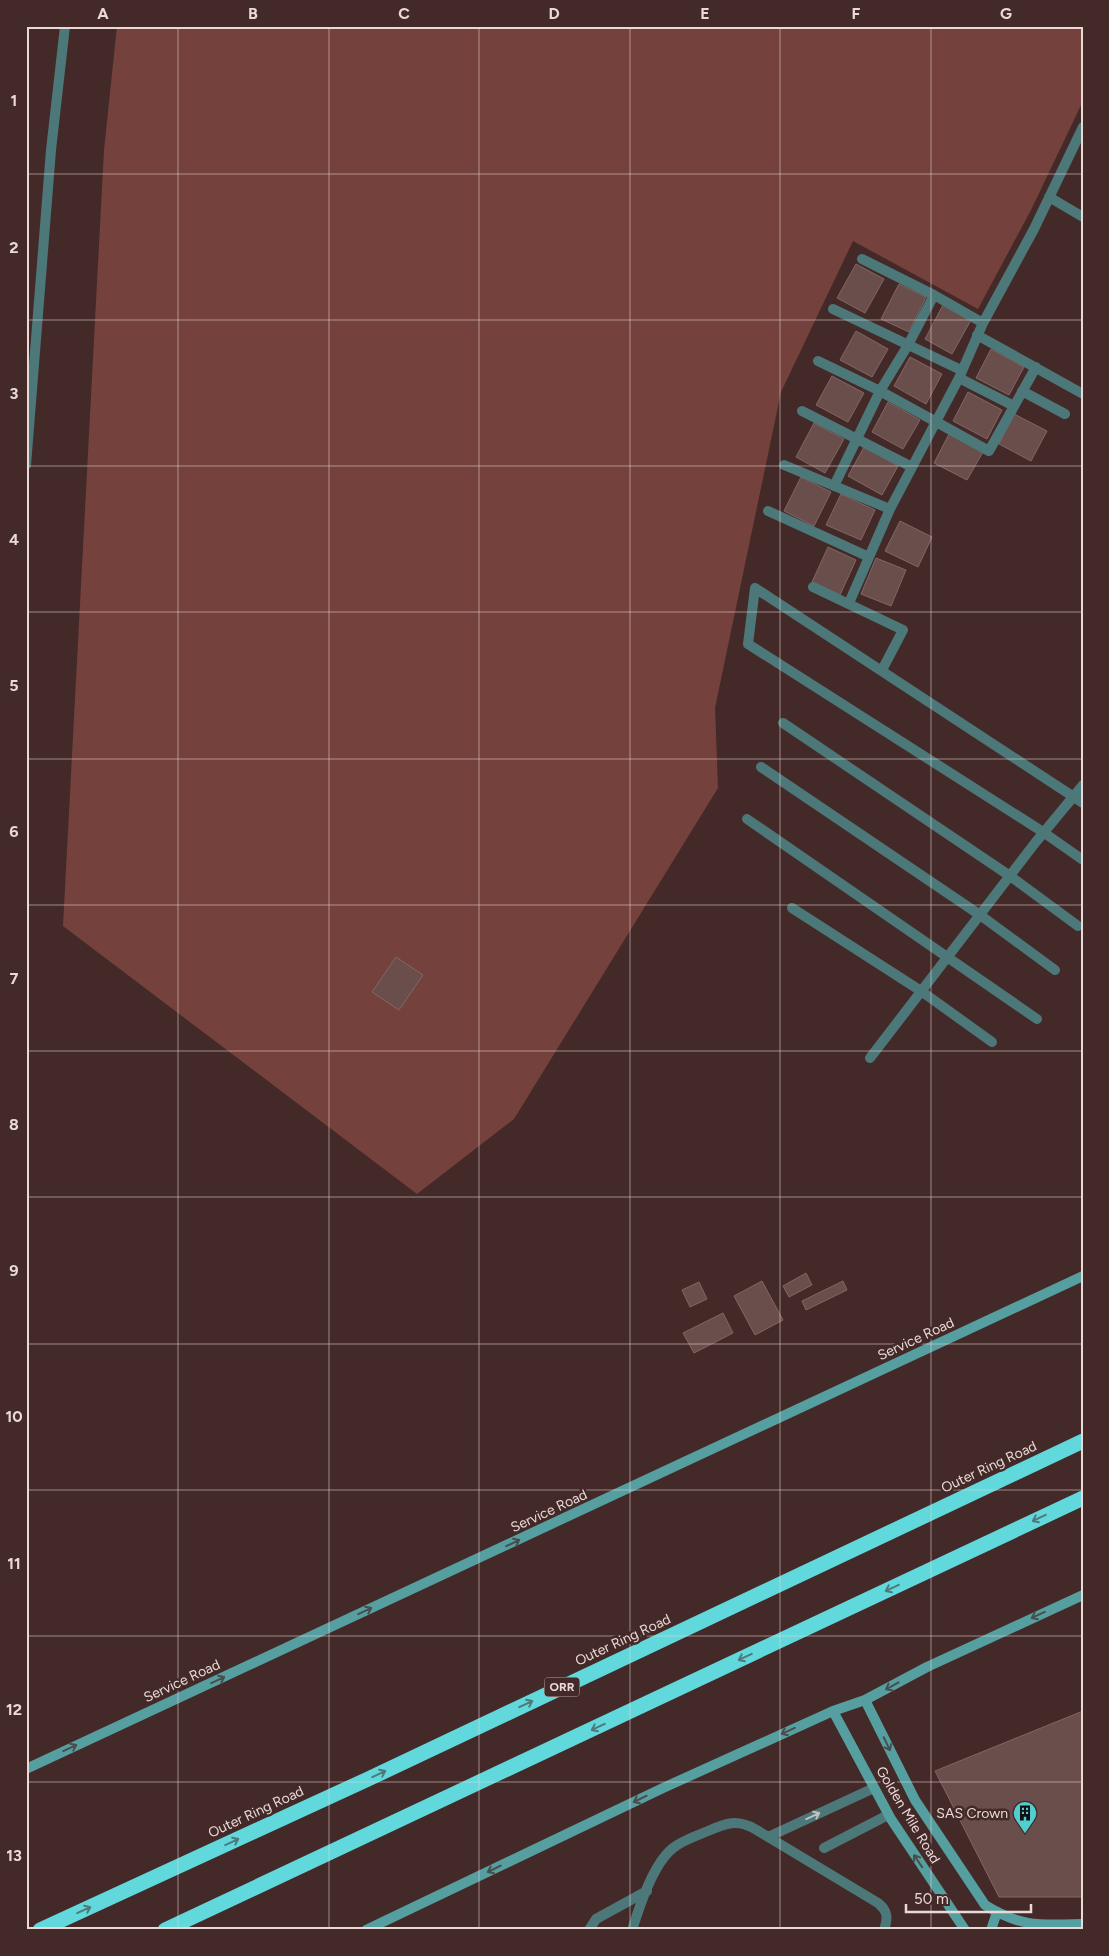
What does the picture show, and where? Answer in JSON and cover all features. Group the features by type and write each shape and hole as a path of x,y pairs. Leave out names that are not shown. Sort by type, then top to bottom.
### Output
{"highway":[{"name":"Outer Ring Road","path":"40,1930 375,1776 1083,1441"},
{"path":"165,1930 1083,1498"}],"main road":[{"name":"Service Road","path":"26,1769 1083,1276"},
{"path":"366,1930 663,1788 833,1711 866,1700 926,1667 1083,1595"},
{"name":"Golden Mile Road","path":"866,1700 915,1800 985,1905 997,1912 1032,1925 1083,1924"},
{"name":"Golden Mile Road","path":"833,1711 888,1815 965,1930"},
{"path":"991,1930 997,1912"}],"street":[{"path":"26,465 51,150 64,26"},
{"path":"849,604 890,509 960,374 977,335 1083,127"},
{"path":"1049,197 1083,217"},
{"path":"862,259 934,295 983,323"},
{"path":"834,486 880,391 908,345 934,295"},
{"path":"833,309 908,345 1014,406"},
{"path":"977,335 1083,394"},
{"path":"818,362 880,391 989,451 1036,367"},
{"path":"1022,391 1065,414"},
{"path":"802,411 912,467"},
{"path":"784,465 890,509"},
{"path":"768,511 869,557"},
{"path":"813,587 903,630 882,670"},
{"path":"1083,803 755,588 748,644 1043,832 1083,860"},
{"path":"782,723 1010,876 1078,926"},
{"path":"761,767 980,915 1055,970"},
{"path":"870,1058 1043,832 1083,785"},
{"path":"747,819 1036,1020"},
{"path":"792,908 921,991 992,1042"},
{"path":"768,1837 874,1788"},
{"path":"824,1848 888,1815"},
{"path":"632,1930 647,1891 662,1860 681,1842 726,1823 734,1822 745,1824 768,1837 882,1907 887,1917 884,1930"},
{"path":"589,1930 596,1919 647,1891"}],"shaded area":[{"path":"117,26 1083,26 1083,101 1031,210 978,309 853,241 781,392 715,708 718,788 514,1119 417,1194 63,926 104,150"}],"building":[{"path":"856,264 884,279 865,313 837,298"},
{"path":"899,284 926,297 909,332 881,319"},
{"path":"943,305 971,320 952,354 925,339"},
{"path":"856,331 888,349 872,377 840,360"},
{"path":"991,349 1024,367 1009,395 976,378"},
{"path":"910,357 942,374 926,404 894,386"},
{"path":"832,376 864,393 848,422 816,405"},
{"path":"968,392 1002,410 987,439 953,421"},
{"path":"888,402 920,420 903,449 872,432"},
{"path":"1014,414 1047,431 1031,461 999,444"},
{"path":"814,423 844,439 825,473 796,457"},
{"path":"949,434 983,452 967,480 934,463"},
{"path":"864,447 898,466 882,495 848,476"},
{"path":"801,477 831,492 814,526 784,511"},
{"path":"841,494 875,510 861,540 826,525"},
{"path":"900,521 932,537 918,567 885,551"},
{"path":"828,547 856,560 840,595 812,582"},
{"path":"876,558 906,570 891,606 861,594"},
{"path":"396,957 423,975 399,1010 372,992"},
{"path":"806,1273 812,1285 789,1297 783,1286"},
{"path":"762,1281 783,1320 755,1335 734,1296"},
{"path":"843,1281 847,1290 806,1310 802,1301"},
{"path":"699,1282 707,1299 690,1307 682,1290"},
{"path":"723,1313 733,1333 694,1353 683,1333"},
{"name":"SAS Crown","path":"1083,1711 1083,1897 999,1897 935,1771"}],"place":[{"name":"SAS Crown","path":"1025,1834"}]}
